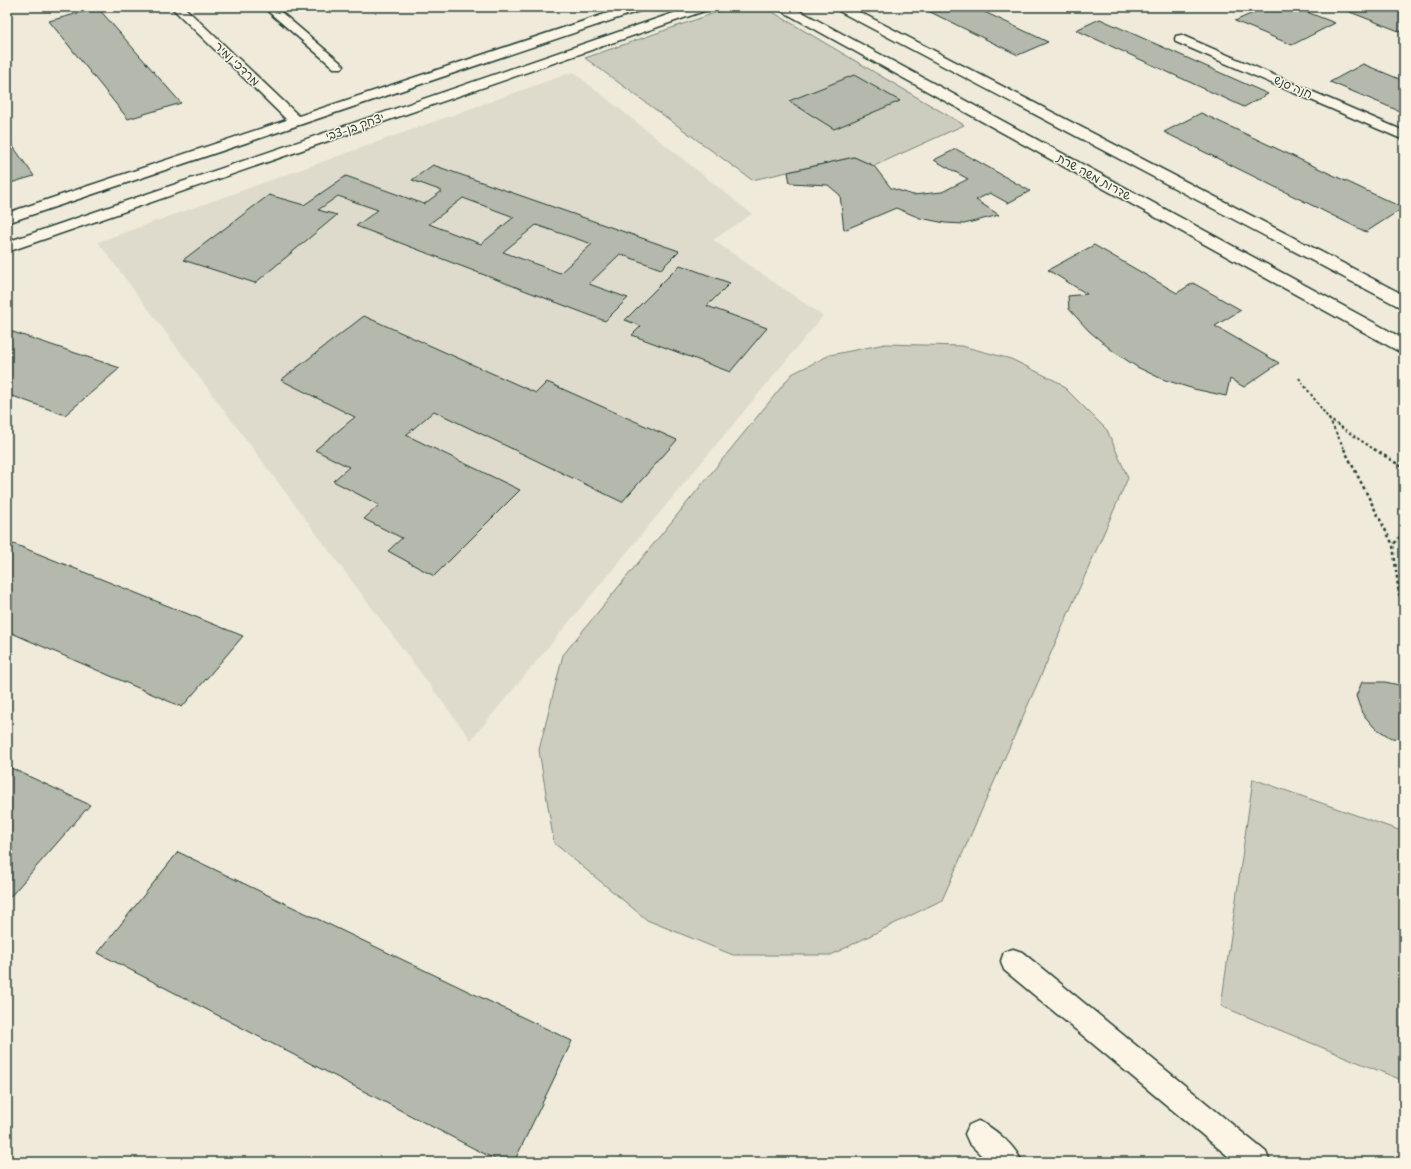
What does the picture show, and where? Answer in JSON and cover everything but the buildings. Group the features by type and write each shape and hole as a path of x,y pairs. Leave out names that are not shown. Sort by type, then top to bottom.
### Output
{"street":[{"name":"מרדכי נמיר","path":"177,7 296,121"},
{"name":"יצחק בן-צבי","path":"7,218 638,7"},
{"name":"יצחק בן-צבי","path":"7,247 703,7"},
{"name":"שדרות משה שרת","path":"784,7 1404,347"},
{"path":"841,7 1404,302"},
{"name":"חנה סנש","path":"1181,39 1404,136"}],"lane":[{"path":"268,7 338,66"},
{"path":"1013,961 1256,1162"},
{"path":"978,1134 1008,1162"}],"path":[{"path":"1299,378 1329,419 1393,545 1399,594 1404,599"},
{"path":"1329,419 1404,468"},
{"path":"1393,545 1404,532"}],"shaded area":[{"path":"732,7 764,7 964,125 874,166 854,157 752,180 585,58"},
{"path":"573,72 752,214 713,240 823,316 471,740 98,242"},
{"path":"885,344 962,346 1011,359 1060,383 1107,430 1128,478 942,900 831,955 733,955 647,920 554,843 539,750 563,655 792,374 830,355"},
{"path":"1253,779 1404,832 1404,1081 1221,1006"}]}
